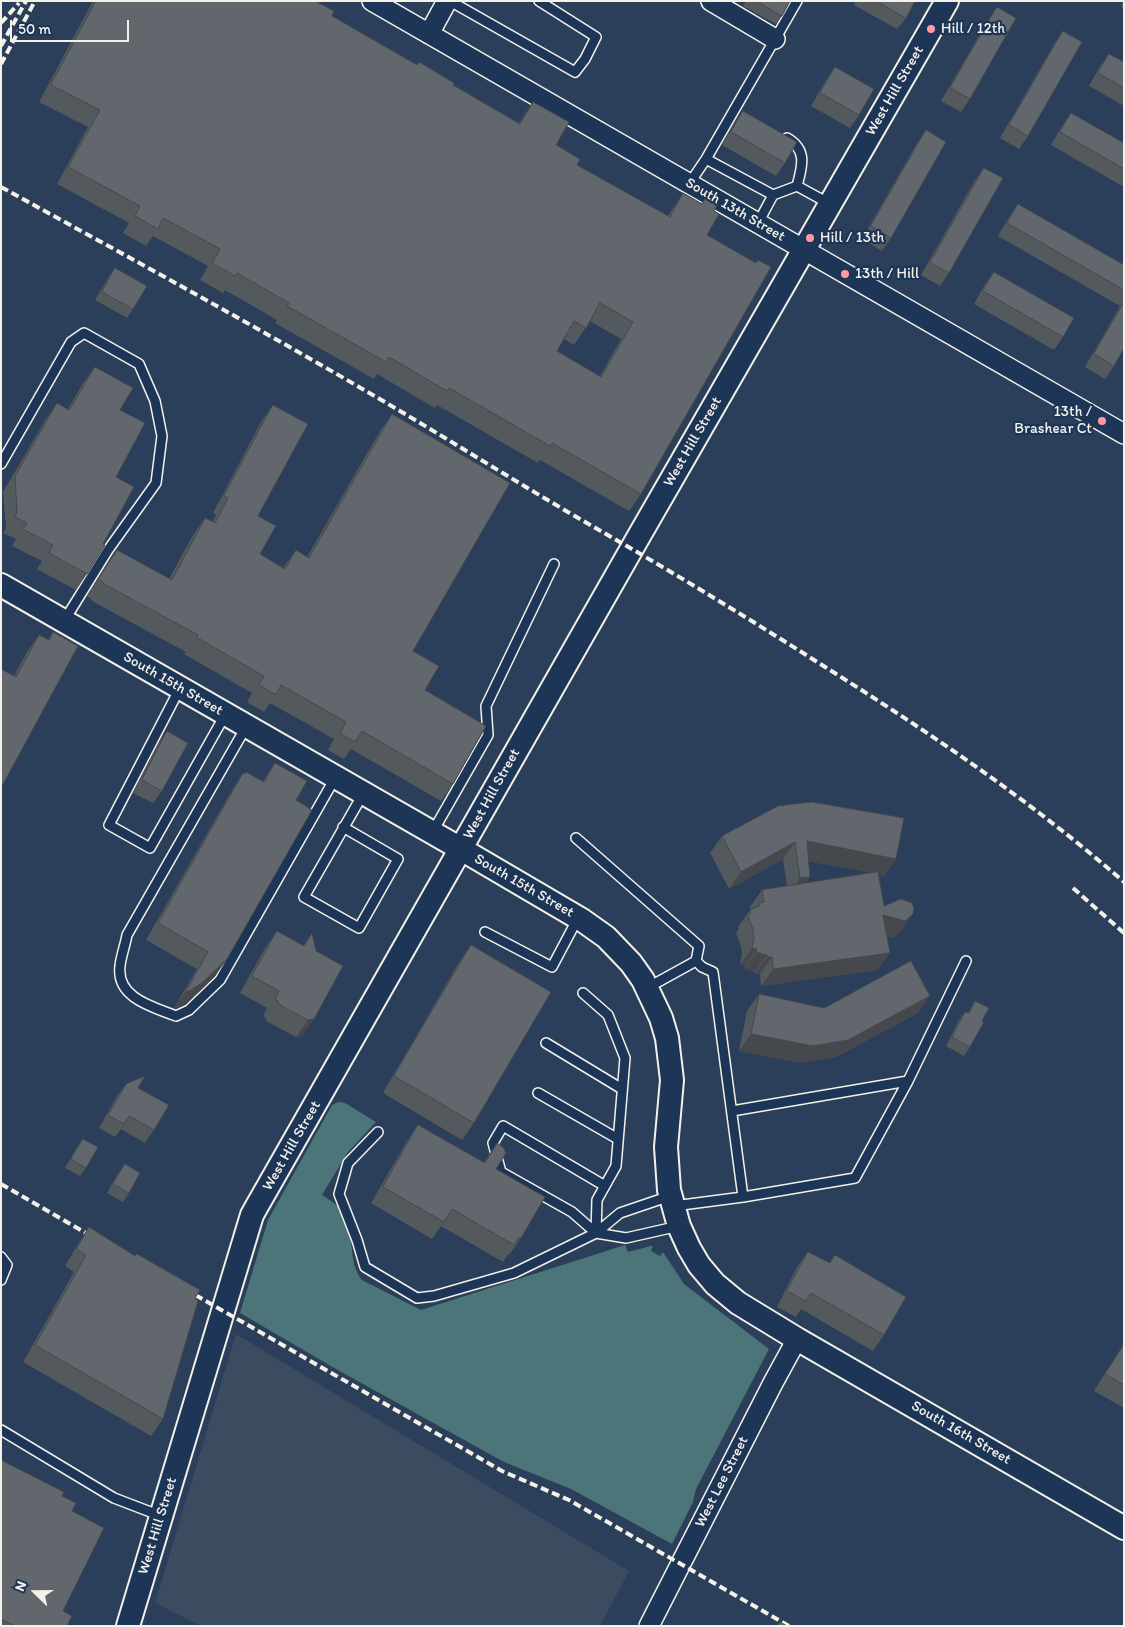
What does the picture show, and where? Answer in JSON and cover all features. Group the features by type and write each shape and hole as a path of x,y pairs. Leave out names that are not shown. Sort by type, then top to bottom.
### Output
{"street":[{"name":"South 13th Street","path":"372,1 689,184 1121,425"},
{"path":"429,34 449,1"},
{"path":"711,1 775,39"},
{"name":"West Hill Street","path":"128,1626 252,1215 630,551 947,1"},
{"name":"South 15th Street","path":"1,585 461,849 578,918 606,937 631,963 647,988 661,1018 670,1059 672,1097 666,1168 674,1210 689,1248 715,1284 738,1303 797,1339"},
{"name":"South 16th Street","path":"797,1339 1124,1528"},
{"name":"West Lee Street","path":"649,1626 797,1339"}],"lane":[{"path":"449,1 575,72 585,59 596,37 538,1"},
{"path":"689,184 739,111 775,39 797,1"},
{"path":"781,134 796,143 803,161 797,186"},
{"path":"706,159 773,195"},
{"path":"758,223 773,195 797,186 830,204"},
{"path":"1,464 72,342 84,333 139,364 155,401 162,436 156,483 108,550 64,621"},
{"path":"432,833 488,734 486,706 554,564"},
{"path":"180,688 109,825 150,848 226,714"},
{"path":"246,726 127,935 120,968 122,986 146,1005 176,1016 189,1010 220,980 335,778"},
{"path":"342,827 398,859 359,928 304,897 342,827 363,794"},
{"path":"576,838 699,946 696,961 647,988"},
{"path":"485,932 552,967 578,918"},
{"path":"378,1132 348,1163 338,1194 357,1240 365,1267 417,1298 434,1296 514,1272 596,1233 620,1213 674,1210 855,1178 908,1081 966,960"},
{"path":"696,961 702,967 713,972 743,1197"},
{"path":"583,992 608,1015 625,1058 616,1166 597,1200 596,1233"},
{"path":"546,1043 622,1088"},
{"path":"732,1111 908,1081"},
{"path":"538,1093 618,1139"},
{"path":"605,1186 503,1126 493,1143 501,1172 572,1212 596,1233 626,1238 674,1210"},
{"path":"1,1257 7,1265 1,1280"},
{"path":"1,1430 114,1498 161,1516"}],"shaded area":[{"path":"236,1334 629,1571 600,1626 201,1626 155,1603"}],"green space":[{"path":"338,1102 345,1103 376,1122 348,1152 322,1195 341,1209 346,1217 354,1264 362,1280 421,1310 625,1245 628,1252 653,1246 651,1251 660,1256 663,1252 684,1284 769,1349 696,1489 693,1502 672,1544 571,1489 504,1462 336,1369 240,1313 268,1220 332,1105"}],"building":[{"path":"96,1 315,1 334,11 332,16 417,65 419,62 454,83 453,85 520,124 533,102 569,122 556,145 580,159 577,165 670,217 683,193 702,204 706,197 718,204 714,211 719,214 707,235 756,263 758,260 771,267 641,494 552,443 550,446 449,388 447,391 389,357 386,362 287,306 289,303 237,273 235,276 212,263 220,249 163,218 158,229 135,216 140,206 68,167 100,110 51,85","holes":["600,303 633,322 601,377 557,351 574,321 586,328"]},
{"path":"757,1 790,1 782,16"},
{"path":"877,1 915,1 906,18"},
{"path":"997,7 1016,18 970,99 950,88"},
{"path":"1063,31 1082,42 1028,136 1009,125"},
{"path":"1109,54 1124,62 1124,88 1098,73"},
{"path":"835,67 874,89 859,115 820,93"},
{"path":"743,111 797,142 785,163 731,132"},
{"path":"1071,113 1124,143 1124,169 1060,132"},
{"path":"926,130 946,142 891,238 871,226"},
{"path":"984,168 1003,178 949,273 930,263"},
{"path":"1018,204 1124,265 1124,290 1007,223"},
{"path":"115,268 147,286 133,309 102,292"},
{"path":"994,272 1074,318 1063,337 983,291"},
{"path":"1124,302 1124,348 1114,366 1094,354"},
{"path":"95,367 133,388 120,410 145,423 116,477 134,487 103,544 105,545 87,574 49,553 53,545 23,529 27,523 15,517 17,512 15,476 57,403 69,410"},
{"path":"273,405 308,424 258,516 276,526 260,554 285,569 296,550 309,558 392,414 510,483 413,651 439,666 425,690 486,726 453,784 362,731 355,742 340,733 346,722 281,685 276,695 259,685 264,676 196,637 198,635 98,579 117,550 172,580 205,518 215,523 228,498 224,496"},
{"path":"53,632 78,646 1,788 1,669 16,677 39,635 49,640"},
{"path":"167,731 188,743 162,791 142,780"},
{"path":"275,763 307,781 296,800 312,810 227,959 202,983 188,992 186,991 208,952 158,923 243,773 245,774 246,772 264,782"},
{"path":"812,802 904,818 896,859 807,841 810,877 800,878 795,842 741,872 722,836 778,806"},
{"path":"878,872 884,906 901,899 912,903 914,908 913,914 905,921 883,915 890,953 773,969 772,957 767,957 767,955 756,952 757,949 752,948 753,929 748,916 751,913 750,910 759,906 759,903 764,902 762,890"},
{"path":"277,931 304,946 312,933 316,951 343,966 314,1019 308,1020 278,1004 279,1002 275,999 279,991 252,976"},
{"path":"471,945 551,992 474,1123 394,1076"},
{"path":"911,961 930,996 848,1040 813,1046 751,1034 759,994 824,1008"},
{"path":"975,1001 989,1008 982,1021 984,1022 970,1047 952,1037 965,1012 969,1013"},
{"path":"145,1076 138,1088 169,1105 154,1130 129,1116 124,1124 108,1115 126,1084"},
{"path":"418,1125 485,1163 497,1143 504,1148 506,1153 496,1169 545,1197 521,1238 519,1237 514,1245 452,1209 444,1222 383,1187"},
{"path":"83,1139 98,1147 86,1168 71,1159"},
{"path":"125,1164 140,1173 129,1193 113,1184"},
{"path":"89,1227 135,1256 137,1254 200,1290 195,1298 198,1301 163,1419 35,1345 86,1255 77,1249"},
{"path":"808,1252 830,1263 835,1255 906,1297 884,1335 811,1293 806,1301 787,1291"},
{"path":"1124,1345 1124,1385 1105,1374"},
{"path":"1,1460 64,1492 62,1496 76,1503 72,1511 104,1528 63,1611 72,1616 67,1626 15,1626 1,1619"},
{"path":"780,1622 787,1626 778,1626"}],"railway":[{"path":"1,46 26,1"},
{"path":"1,64 35,1"},
{"path":"1,23 19,3"},
{"path":"1,187 230,313 366,391 769,631 939,741 1052,823 1124,882"},
{"path":"1073,888 1124,933"},
{"path":"1,1184 98,1240"},
{"path":"185,1289 502,1471 569,1500 789,1626"}],"place":[{"name":"Hill / 12th","path":"931,29"},
{"name":"Hill / 13th","path":"810,238"},
{"name":"13th / Hill","path":"845,274"},
{"name":"13th / Brashear Ct","path":"1102,421"}]}
